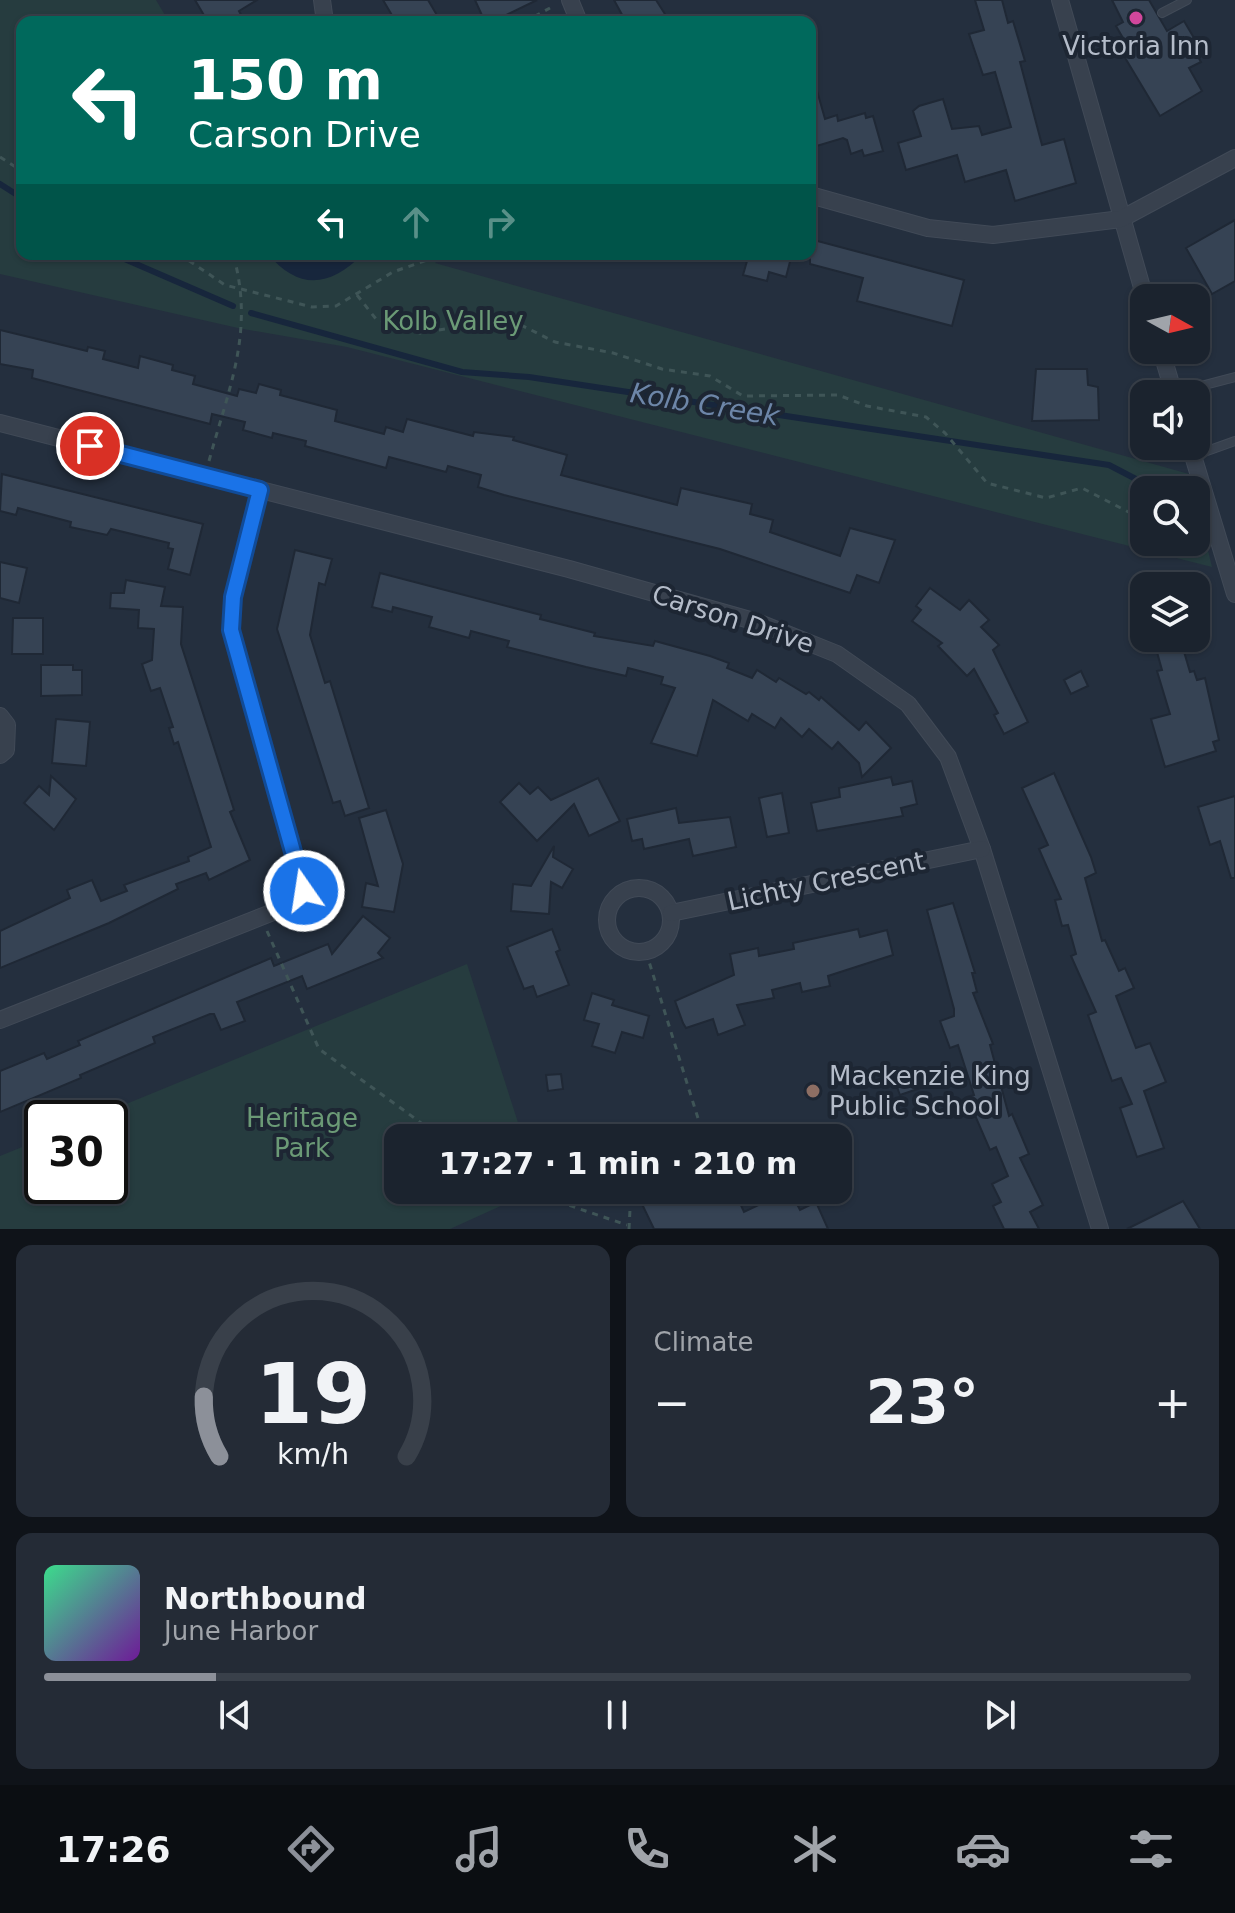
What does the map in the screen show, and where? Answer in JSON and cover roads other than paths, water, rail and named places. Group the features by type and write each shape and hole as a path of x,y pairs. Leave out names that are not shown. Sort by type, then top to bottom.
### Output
{"street":[{"path":"1060,0 1141,284"},
{"path":"816,197 928,228 993,235 1121,219 1235,158"},
{"name":"Carson Drive","path":"0,423 757,622 837,654 908,704 948,757 982,849 1100,1229"},
{"path":"1195,460 1235,594"},
{"path":"0,1020 291,905 304,891 231,630 233,597 260,490"},
{"path":"0,716 7,725 6,750 0,755"},
{"name":"Lichty Crescent","path":"671,913 982,849"},
{"path":"634,888 646,888 657,893 671,913 666,938 646,952 622,948 612,938 607,912 613,900 634,888"}],"lane":[{"path":"1162,13 1187,0"},
{"path":"1210,384 1235,377"},
{"path":"1210,447 1235,441"}],"water":[{"path":"274,260 356,260 339,273 315,280 303,279"}],"waterway":[{"name":"Kolb Creek","path":"0,184 16,194"},
{"name":"Kolb Creek","path":"127,260 233,306"},
{"name":"Kolb Creek","path":"251,313 462,372 529,377 1109,465 1130,476"}],"place":[{"name":"Victoria Inn","path":"1136,18"},
{"name":"Mackenzie King Public School","path":"813,1091"}],"park label":[{"name":"Kolb Valley","path":"453,321"},
{"name":"Heritage Park","path":"302,1133"}]}
